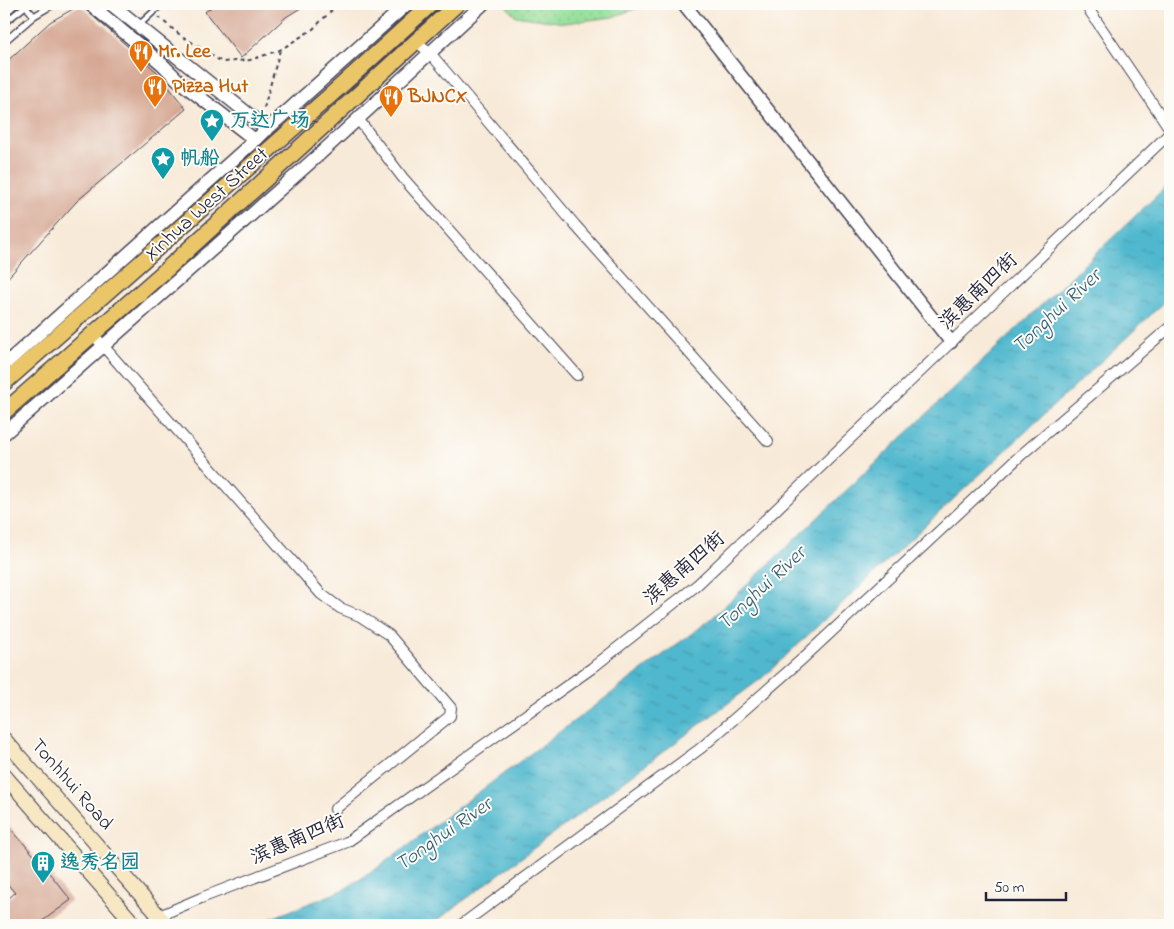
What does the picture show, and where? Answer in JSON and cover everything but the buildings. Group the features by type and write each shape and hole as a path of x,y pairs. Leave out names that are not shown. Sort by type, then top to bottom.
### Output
{"main road":[{"name":"Xinhua West Street","path":"4,383 333,93 431,4"},
{"name":"Xinhua West Street","path":"4,412 174,262 457,4"},
{"name":"Tonhhui Road","path":"4,739 163,921"},
{"path":"4,775 135,925"}],"street":[{"path":"90,4 162,64 179,81 255,140"},
{"path":"112,4 267,129"},
{"path":"4,364 407,4"},
{"path":"4,434 358,119 482,4"},
{"path":"684,4 951,342"},
{"path":"1085,4 1170,129"},
{"path":"416,41 430,53 575,225 768,441"},
{"path":"358,119 403,178 577,375"},
{"name":"滨惠南四街","path":"148,925 163,921 201,898 347,842 592,668 697,585 1170,134"},
{"path":"461,925 701,748 800,661 1021,455 1170,327"},
{"path":"93,334 321,594 340,608 360,616 389,636 452,708 450,716 335,809"}],"lane":[{"path":"4,15 16,4"},
{"path":"4,42 34,16 51,6 50,4"},
{"path":"138,25 162,4"},
{"path":"4,23 28,7 34,16"}],"path":[{"path":"152,12 179,34 222,62 250,60 280,50 313,29 338,4"},
{"path":"264,108 280,50"}],"green space":[{"path":"648,4 613,17 565,23 516,16 505,5"}],"water":[{"name":"Tonghui River","path":"1170,183 1170,297 762,678 431,925 254,925 343,890 373,871 711,619"}],"place":[{"name":"Mr. Lee","path":"141,73"},
{"name":"Pizza Hut","path":"155,108"},
{"name":"BJNCX","path":"391,118"},
{"name":"万达广场","path":"212,142"},
{"name":"帆船","path":"163,180"},
{"name":"逸秀名园","path":"43,884"}]}
